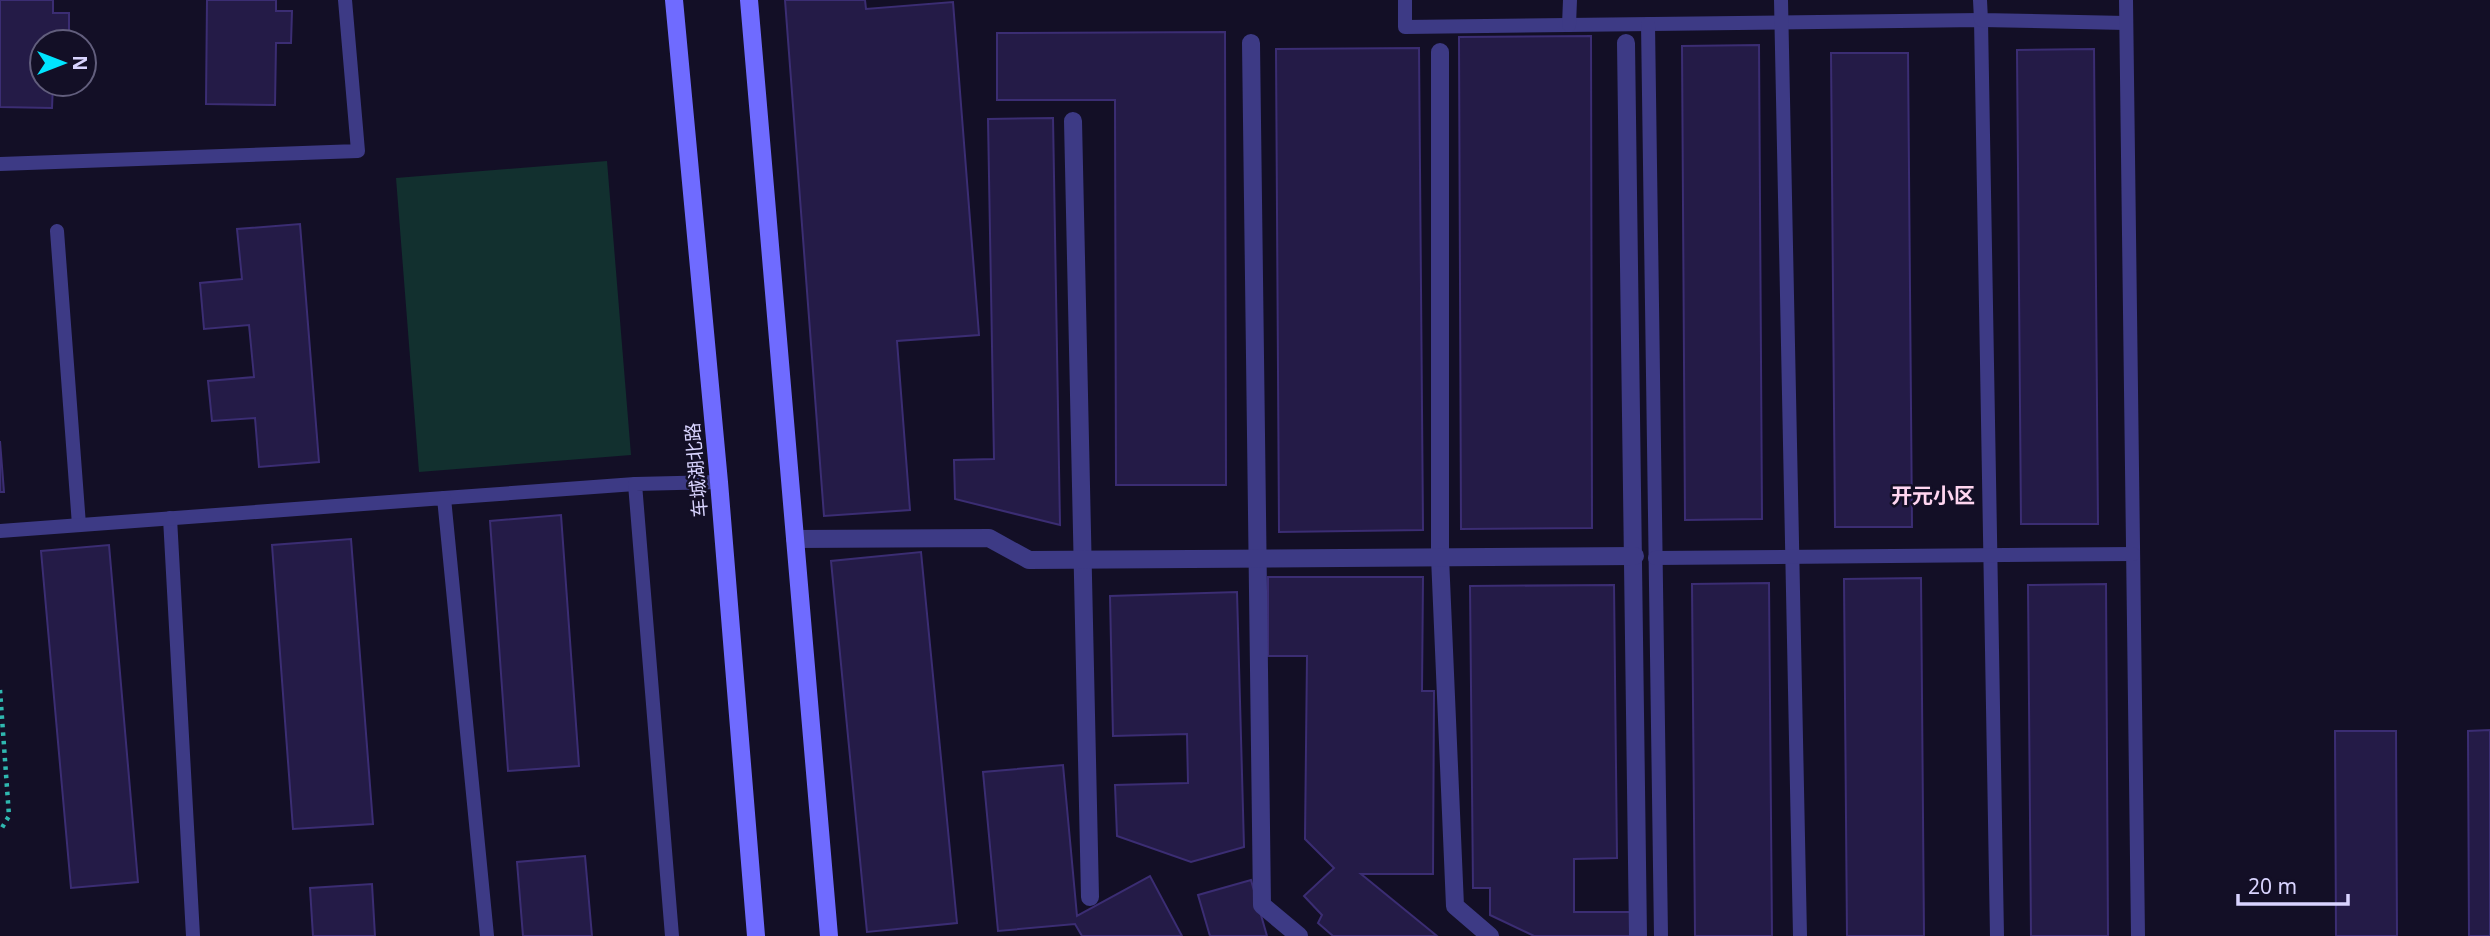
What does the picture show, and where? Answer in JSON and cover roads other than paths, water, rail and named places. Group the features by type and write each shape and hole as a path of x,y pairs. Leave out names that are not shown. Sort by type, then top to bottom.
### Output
{"main road":[{"name":"车城湖北路","path":"674,0 719,482 756,936"},
{"path":"749,0 829,936"}],"street":[{"path":"1251,43 1262,905 1299,936"},
{"path":"1626,43 1635,556 1638,936"},
{"path":"1440,52 1440,557 1455,906 1490,936"},
{"path":"1073,121 1080,560 1090,897"},
{"path":"795,539 989,538 1029,560 1635,556"}],"lane":[{"path":"0,164 358,151 345,0"},
{"path":"1405,0 1405,27 1981,20 2126,23"},
{"path":"1569,25 1570,0"},
{"path":"1781,0 1800,936"},
{"path":"1980,0 1997,936"},
{"path":"2126,0 2138,936"},
{"path":"1648,24 1661,936"},
{"path":"57,231 79,525"},
{"path":"0,531 635,484 719,482"},
{"path":"635,484 672,936"},
{"path":"444,498 487,936"},
{"path":"170,519 193,936"},
{"path":"1656,558 2133,554"}],"district":[{"name":"开元小区","path":"1933,496"}]}
